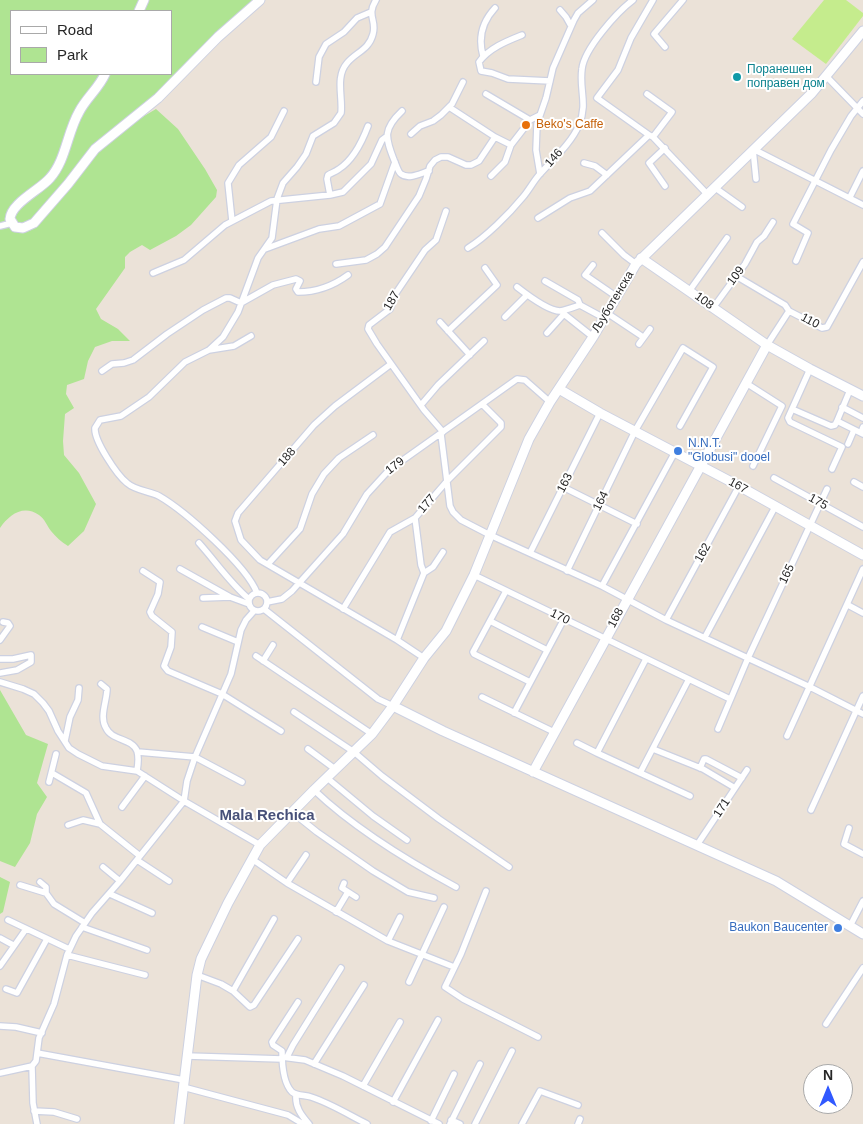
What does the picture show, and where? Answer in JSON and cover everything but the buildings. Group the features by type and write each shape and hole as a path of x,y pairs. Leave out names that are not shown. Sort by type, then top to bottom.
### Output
{"main road":[{"path":"104,75 76,118 61,160 54,173 43,185 14,208 10,216 12,223 20,228 26,228 34,223 72,179 92,152 158,98 218,37 260,0"},
{"name":"Љуботенска","path":"179,1124 197,975 201,959 228,902 260,845 335,768 372,734 393,706 424,658 446,631 474,575 529,439 550,402 593,337 639,261 812,93 862,33"},
{"name":"108","path":"639,261 690,290 768,346 863,396"},
{"path":"701,466 768,346"},
{"name":"167","path":"559,389 863,555"},
{"name":"168","path":"533,772 701,466"},
{"path":"393,706 533,772 776,881 863,934"}],"street":[{"path":"209,350 223,336 234,320 251,273 273,234 278,199 284,183 298,168 316,132 334,123 342,113 340,88 342,74 347,62 364,50 372,37 374,27 371,12 376,0"},
{"path":"540,174 536,150 537,124 553,68 578,13 593,0"},
{"name":"146","path":"468,248 482,239 524,196 540,174 572,138 582,114 584,100 581,71 586,55 616,14 633,0"},
{"path":"653,0 633,32 618,70 597,98 651,136 710,190 742,207"},
{"path":"665,47 655,36 655,33 683,0"},
{"path":"483,56 480,36 487,16 495,8"},
{"path":"560,10 571,26"},
{"path":"316,82 319,57 326,44 344,32 357,18 371,12"},
{"path":"522,35 483,56 479,62 481,71 520,81 550,81"},
{"path":"826,76 863,114"},
{"path":"411,134 420,126 433,121 449,107 462,82"},
{"path":"486,94 530,120"},
{"path":"538,218 570,198 586,194 651,136 672,112 647,94"},
{"path":"796,261 808,233 793,224 815,180 857,108 863,102"},
{"path":"449,107 495,137 511,145"},
{"path":"153,273 191,255 217,231 232,221 278,199 339,194 349,188 371,164 382,140 386,137 391,121 402,111"},
{"path":"232,221 228,182 239,165 271,137 278,120 284,112"},
{"path":"491,176 505,162 511,145 530,120 540,115"},
{"path":"330,195 328,175 340,169 353,156 368,126"},
{"path":"386,137 400,174 415,176 428,171"},
{"path":"336,264 366,260 385,247 419,196 430,166 435,160 441,157 448,157 466,165 471,165 483,156 495,137"},
{"path":"665,148 649,163 665,186"},
{"path":"753,149 756,178"},
{"path":"753,149 863,205"},
{"path":"263,250 320,229 339,226 380,204 395,162"},
{"path":"584,163 596,166 607,175"},
{"path":"850,197 863,171"},
{"name":"187","path":"442,433 377,344 369,327 390,309 396,293 425,250 436,240 446,211"},
{"name":"109","path":"713,308 757,242 764,236 773,222"},
{"path":"0,226 12,223"},
{"path":"602,233 624,255 639,261"},
{"path":"690,290 727,238"},
{"name":"110","path":"768,346 789,311 822,328 827,327 863,262"},
{"path":"593,265 585,275 617,297"},
{"path":"448,331 497,285 485,268"},
{"path":"241,304 273,285 296,279 300,281 296,291 303,292 318,290 336,284 348,276"},
{"path":"736,276 785,305 789,311"},
{"path":"545,280 578,300 580,306"},
{"path":"517,287 547,307 560,311 580,306 605,315 643,337"},
{"path":"505,317 527,295"},
{"path":"102,371 112,364 133,360 203,310 226,298 241,304"},
{"path":"547,333 564,314 593,337"},
{"path":"440,322 470,355"},
{"path":"639,344 650,329"},
{"path":"0,1073 32,1066 36,1062 39,1038 54,1004 68,952 83,925 184,801 187,781 195,757 231,674 241,630 246,620 254,611 264,609 267,602 264,596 257,593 253,584 231,558 204,531 158,496 127,483 98,441 94,431 100,420 126,413 155,392 188,360 209,350 234,346 251,336"},
{"path":"421,405 438,385 484,341"},
{"name":"164","path":"567,571 635,431 683,348 713,367 680,426"},
{"name":"188","path":"391,364 335,406 314,425 238,513 235,521 241,540 250,551 268,564 398,640 424,658"},
{"path":"810,369 788,418 790,422 842,447 832,469"},
{"name":"179","path":"267,602 282,599 292,591 343,534 367,494 381,477 399,461 442,433 517,379 525,380 550,402"},
{"path":"746,383 782,406 753,466"},
{"path":"792,409 830,426 835,426 850,390"},
{"name":"177","path":"343,609 390,532 415,518 446,481 501,426 501,423 482,404"},
{"path":"842,407 863,418"},
{"name":"163","path":"530,553 600,413"},
{"path":"837,422 854,430 863,430"},
{"path":"848,444 854,430"},
{"path":"442,433 450,506 461,520 627,598 666,620 810,687 863,714"},
{"path":"268,564 300,530 312,494 324,474 340,458 373,435"},
{"path":"602,586 676,452"},
{"name":"175","path":"774,478 863,527"},
{"path":"854,482 863,487"},
{"name":"162","path":"666,620 739,486"},
{"path":"563,487 637,524"},
{"name":"165","path":"718,729 748,658 827,489"},
{"path":"705,637 775,507"},
{"path":"415,518 424,573"},
{"path":"199,544 220,566 254,611"},
{"path":"398,640 424,573 433,567 443,552"},
{"path":"180,569 230,597 249,602"},
{"path":"787,736 863,569"},
{"path":"142,572 160,582 158,594 150,612 152,616 172,632 171,646 164,666 168,671 222,694 281,732"},
{"name":"170","path":"474,575 730,699"},
{"path":"506,591 474,649 474,654 530,682"},
{"path":"249,602 252,595 257,593"},
{"path":"203,598 230,597"},
{"path":"848,604 863,613"},
{"path":"264,609 378,700 393,706"},
{"path":"514,713 564,619"},
{"path":"490,621 547,650"},
{"path":"0,640 10,626 8,623 3,622"},
{"path":"202,627 238,642"},
{"path":"263,661 273,645"},
{"path":"0,658 13,659 28,655 31,655 32,658 31,662 17,670 0,673"},
{"path":"256,656 372,734"},
{"path":"597,752 646,659"},
{"path":"640,773 689,679"},
{"path":"0,682 34,694 49,711 58,731 70,748 78,754 95,763 137,771 260,845"},
{"path":"101,684 107,689 103,721 111,735 128,743 138,752 195,757 242,782"},
{"path":"65,741 70,717 78,700 79,688"},
{"path":"811,810 863,696"},
{"path":"482,697 554,732"},
{"path":"294,712 354,752 382,776 439,819 509,867"},
{"path":"577,743 690,796"},
{"path":"308,749 335,768"},
{"path":"653,749 700,768 735,788"},
{"path":"137,771 138,752"},
{"path":"49,782 56,754"},
{"path":"700,768 706,759 742,778"},
{"name":"171","path":"697,845 747,770"},
{"path":"52,773 86,793 100,824 169,881"},
{"path":"122,808 145,776"},
{"path":"326,777 407,840"},
{"path":"314,790 331,806 394,851 456,887"},
{"path":"292,812 373,871 408,892 434,898"},
{"path":"68,825 83,820 100,824"},
{"path":"849,828 844,844 863,854"},
{"path":"287,883 306,855"},
{"path":"252,859 287,883 388,941 454,967"},
{"path":"103,867 120,881"},
{"path":"40,882 46,887 46,893 54,904 83,925 147,950"},
{"path":"344,883 342,888 356,897"},
{"path":"20,885 46,893"},
{"path":"486,891 461,954 445,985 446,990 538,1037"},
{"path":"336,912 348,892"},
{"path":"110,894 152,913"},
{"path":"850,926 863,901"},
{"path":"409,982 444,907"},
{"path":"388,941 400,917"},
{"path":"233,991 274,919"},
{"path":"8,920 47,939 68,952 145,975"},
{"path":"0,966 26,929"},
{"path":"0,938 13,945"},
{"path":"6,989 17,993 47,939"},
{"path":"197,975 221,984 233,991 250,1007 254,1005 298,939"},
{"path":"284,1058 341,968"},
{"path":"826,1024 862,972"},
{"path":"314,1064 364,985"},
{"path":"298,1002 272,1042 273,1045 280,1049 284,1058 288,1087 296,1095 318,1099 367,1124"},
{"path":"393,1102 438,1020"},
{"path":"363,1086 400,1022"},
{"path":"0,1026 16,1027 42,1033"},
{"path":"476,1124 512,1051"},
{"path":"37,1053 183,1084 288,1114 303,1124"},
{"path":"187,1056 251,1059 297,1058 343,1076 439,1124"},
{"path":"460,1124 450,1122 480,1064"},
{"path":"32,1066 34,1111 37,1124"},
{"path":"431,1121 454,1074"},
{"path":"522,1124 540,1091 578,1105"},
{"path":"296,1095 298,1110 308,1124"},
{"path":"34,1111 54,1112 77,1119"}],"green space":[{"path":"0,0 140,0 135,10 10,10 10,75 101,75 51,172 10,207 7,220 12,229 17,231 28,231 34,228 72,184 93,154 127,126 156,109 178,129 217,190 216,197 191,225 176,236 150,250 142,245 130,252 125,257 125,268 96,309 101,319 118,329 130,341 112,341 95,347 88,361 84,379 67,385 66,394 74,408 65,414 64,455 79,473 96,504 84,531 68,546 51,531 41,517 27,511 17,512 12,515 0,528"},
{"path":"148,0 256,0 148,101 89,149 75,171 33,219 24,225 18,224 14,219 15,214 51,182 79,117 107,75 172,75 172,10 143,10"},
{"path":"824,0 846,0 863,13 863,16 826,64 792,39"},
{"path":"0,690 26,735 48,744 37,783 47,797 37,814 30,843 15,867 0,861"},
{"path":"0,877 10,882 3,912 0,914"}],"place":[{"name":"Поранешен поправен дом","path":"737,77"},
{"name":"Beko's Caffe","path":"526,125"},
{"name":"N.N.T. \"Globusi\" dooel","path":"678,451"},
{"name":"Baukon Baucenter","path":"838,928"}],"district":[{"name":"Mala Rechica","path":"267,816"}]}
